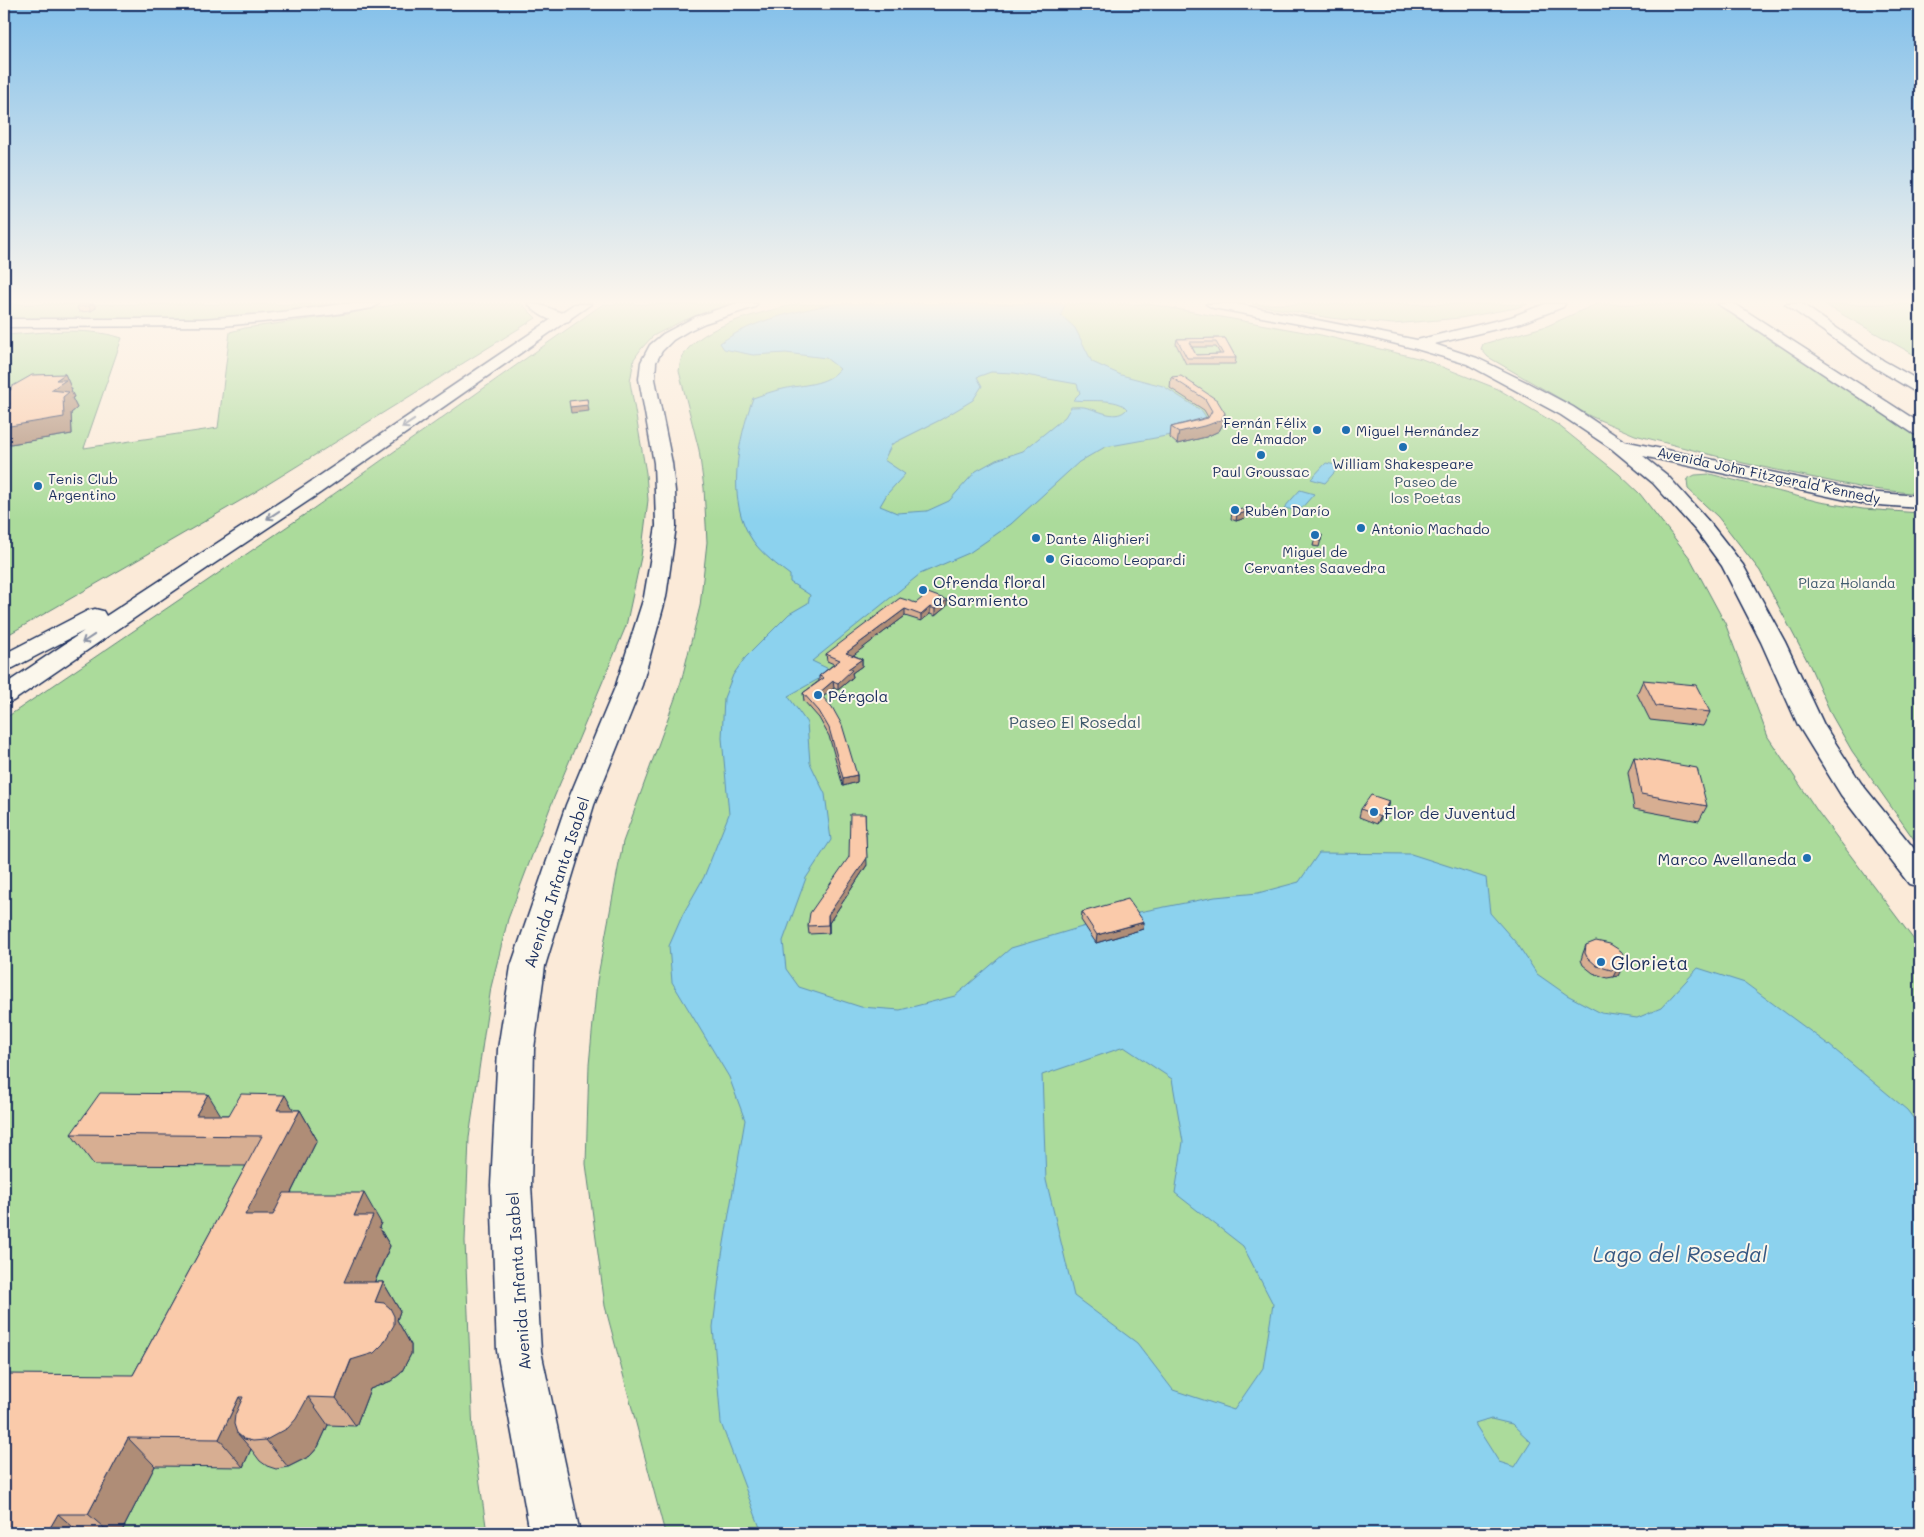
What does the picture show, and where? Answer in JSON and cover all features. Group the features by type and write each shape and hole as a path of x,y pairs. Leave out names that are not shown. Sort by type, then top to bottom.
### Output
{"street":[{"path":"4,696 200,562 313,489 479,376"},
{"name":"Avenida Infanta Isabel","path":"555,1533 519,1351 511,1185 516,1050 528,966 580,805 629,685 655,597 666,526 665,491 663,463 647,376"},
{"path":"1501,376 1567,411 1618,445 1662,481 1704,528 1732,565 1773,642 1811,725 1851,789 1920,877"},
{"path":"1836,376 1920,430"},
{"path":"1899,376 1920,388"},
{"name":"Avenida John Fitzgerald Kennedy","path":"1618,445 1687,458 1856,496 1920,502"},
{"path":"4,663 200,562"}],"green space":[{"path":"4,376 109,376 84,448 218,428 225,376 443,376 252,494 4,637"},
{"path":"501,376 631,376 630,382 646,473 648,500 641,557 626,626 553,800 508,919 491,987 469,1138 465,1241 473,1434 487,1533 4,1533 4,719 307,513"},
{"path":"680,376 1464,376 1498,389 1558,425 1619,474 1640,494 1690,558 1725,623 1768,737 1818,812 1920,948 1920,1533 665,1533 605,1306 586,1164 589,1065 597,981 623,842 681,682 700,606 707,542 704,488 699,450"},
{"path":"1520,376 1828,376 1920,436 1920,494 1863,488 1743,463 1635,435 1590,416"},
{"name":"Plaza Holanda","path":"1710,474 1820,502 1863,509 1920,513 1920,848 1852,751 1832,716 1810,666 1760,571 1718,517 1688,489 1687,479 1695,475"}],"water":[{"name":"Lago del Rosedal","path":"833,376 981,376 977,377 982,386 973,400 940,420 892,444 884,460 905,474 887,494 880,506 897,513 927,511 949,501 976,471 996,460 1023,451 1065,417 1071,407 1086,407 1113,415 1123,413 1127,409 1123,405 1110,401 1073,400 1080,393 1077,384 1030,376 1124,376 1163,386 1202,411 1209,422 1194,431 1105,447 1079,462 1011,524 969,553 920,574 812,661 833,671 788,696 807,723 810,763 825,794 831,840 806,878 783,941 786,969 799,987 861,1007 900,1010 955,996 1011,948 1119,916 1215,897 1258,893 1299,882 1319,853 1411,854 1486,878 1490,913 1518,945 1537,974 1567,995 1601,1013 1637,1018 1661,1008 1698,968 1745,983 1829,1045 1907,1110 1920,1127 1920,1533 762,1533 721,1423 713,1327 722,1255 745,1120 729,1077 672,982 669,946 683,914 704,877 729,814 722,738 724,698 733,675 745,658 789,614 808,603 810,595 790,582 790,575 761,551 744,525 739,508 737,489 739,451 743,432 753,398 828,379","holes":["1124,1047 1172,1079 1183,1142 1175,1193 1243,1246 1273,1304 1263,1368 1234,1410 1173,1390 1137,1343 1074,1296 1046,1180 1042,1075","1491,1419 1512,1424 1531,1442 1515,1467 1499,1462 1475,1424"]},
{"path":"1326,463 1340,466 1325,483 1311,479"},
{"path":"1300,490 1314,494 1299,511 1284,508"}],"building":[{"path":"31,376 62,376 56,380 66,380 51,390 69,392 63,397 64,417 4,427 4,412 10,403 4,403 4,391 11,390 11,387"},
{"path":"1181,376 1217,400 1225,413 1221,420 1179,432 1171,427 1208,418 1212,411 1205,399 1171,377"},
{"path":"587,399 588,405 570,407 569,401"},
{"path":"1242,509 1246,512 1237,515 1232,512"},
{"path":"1316,534 1322,535 1321,541 1314,540"},
{"name":"Pérgola","path":"928,593 947,600 935,609 930,607 921,615 905,609 846,653 862,659 848,669 852,670 838,683 833,681 819,693 832,707 842,725 857,775 843,778 829,728 819,711 803,693 824,678 819,676 840,660 826,654 900,598 916,603"},
{"path":"1643,680 1696,685 1710,712 1656,706"},
{"path":"1634,757 1697,768 1707,806 1641,794"},
{"path":"1371,795 1389,801 1380,817 1361,809"},
{"path":"850,814 865,814 867,858 828,915 828,925 808,926 810,913 849,857"},
{"path":"1128,899 1144,922 1097,935 1082,912"},
{"path":"1596,941 1610,944 1621,951 1626,961 1622,968 1611,970 1597,966 1587,957 1585,953 1586,945"},
{"path":"100,1093 208,1094 196,1115 229,1115 241,1094 285,1095 277,1110 300,1110 245,1215 273,1215 284,1193 364,1193 354,1216 373,1216 344,1282 383,1282 375,1302 384,1303 390,1308 394,1316 394,1325 383,1344 374,1353 351,1360 336,1398 308,1397 296,1419 288,1428 266,1440 253,1441 244,1439 237,1433 234,1424 235,1415 243,1397 239,1397 219,1439 128,1438 88,1514 58,1514 47,1533 4,1533 4,1374 133,1375 262,1136 71,1134"}],"place":[{"name":"Fernán Félix de Amador","path":"1317,430"},
{"name":"Miguel Hernández","path":"1346,430"},
{"name":"William Shakespeare","path":"1403,447"},
{"name":"Paul Groussac","path":"1261,455"},
{"name":"Tenis Club Argentino","path":"38,486"},
{"name":"Rubén Darío","path":"1235,510"},
{"name":"Antonio Machado","path":"1361,528"},
{"name":"Miguel de Cervantes Saavedra","path":"1315,535"},
{"name":"Dante Alighieri","path":"1036,538"},
{"name":"Giacomo Leopardi","path":"1050,559"},
{"name":"Ofrenda floral a Sarmiento","path":"923,590"},
{"name":"Pérgola","path":"818,695"},
{"name":"Flor de Juventud","path":"1374,812"},
{"name":"Marco Avellaneda","path":"1807,858"},
{"name":"Glorieta","path":"1601,962"}],"park label":[{"name":"Paseo de los Poetas","path":"1426,490"},
{"name":"Paseo El Rosedal","path":"1075,721"}]}
